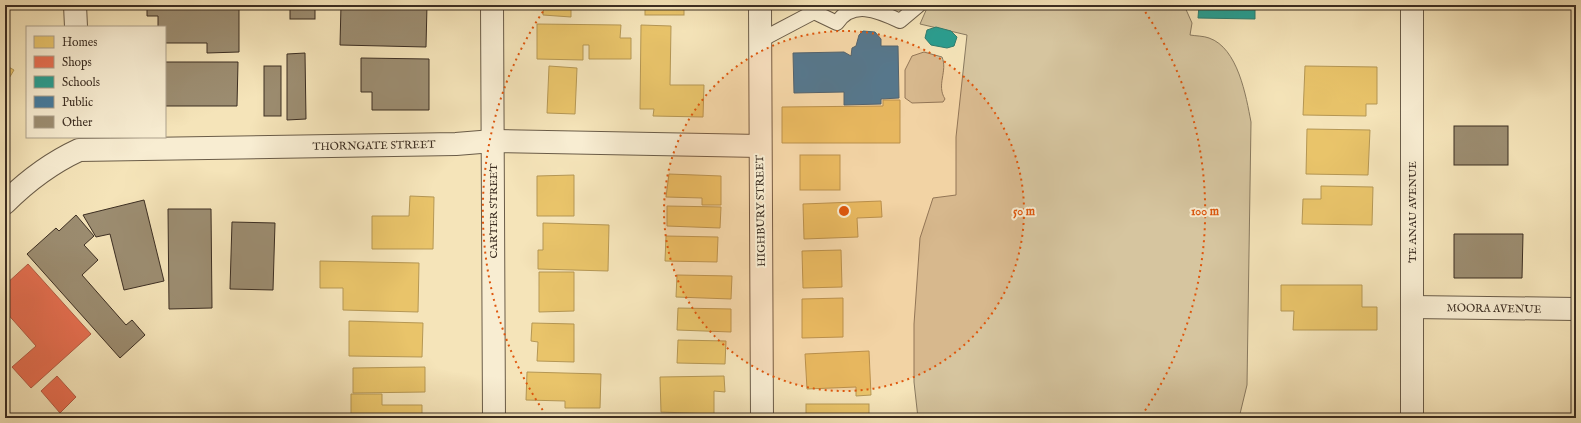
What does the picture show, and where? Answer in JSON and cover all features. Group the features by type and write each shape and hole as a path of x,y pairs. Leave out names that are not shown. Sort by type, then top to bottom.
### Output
{"street":[{"path":"75,5 76,26"},
{"name":"CARTER STREET","path":"492,5 494,418"},
{"name":"HIGHBURY STREET","path":"760,5 762,418"},
{"name":"TE ANAU AVENUE","path":"1412,5 1412,418"},
{"name":"THORNGATE STREET","path":"5,203 20,188 79,143 456,144 493,141 760,146"},
{"name":"MOORA AVENUE","path":"1412,306 1576,309"}],"lane":[{"path":"759,41 816,9 837,23 842,12 853,7 862,6 871,8 900,21 919,5"}],"shaded area":[{"path":"931,5 1184,5 1192,23 1190,35 1209,38 1219,43 1227,52 1234,62 1239,74 1251,122 1247,385 1239,418 918,418 914,382 914,324 920,238 933,198 956,195 956,137 967,35 920,24 927,8"},
{"path":"924,52 942,57 944,68 942,88 945,99 943,102 912,103 905,98 905,70 912,56"}],"building: Homes":[{"path":"544,5 571,5 571,17 543,15"},
{"path":"645,5 684,5 684,15 645,15"},
{"path":"537,24 621,25 620,38 631,38 631,59 589,59 589,45 583,45 583,60 537,59"},
{"path":"641,25 671,26 670,85 704,85 703,117 653,116 654,109 640,109"},
{"path":"5,65 14,70 5,85"},
{"path":"549,66 577,68 575,114 547,113"},
{"path":"1305,66 1377,67 1377,104 1366,104 1366,116 1303,115"},
{"path":"883,100 900,100 900,143 782,143 782,107 883,106"},
{"path":"1307,129 1370,130 1368,175 1306,174"},
{"path":"800,155 840,155 840,190 800,190"},
{"path":"669,174 721,176 721,205 702,205 702,198 666,197"},
{"path":"574,175 574,216 537,216 537,176"},
{"path":"1321,186 1373,187 1372,225 1302,224 1303,199 1321,199"},
{"path":"410,196 434,197 433,249 372,249 372,216 409,216"},
{"path":"881,201 882,217 857,218 858,237 804,239 803,204"},
{"path":"667,206 721,207 720,228 667,226"},
{"path":"543,223 609,225 608,271 538,269 538,250 543,250"},
{"path":"666,236 718,237 717,262 665,261"},
{"path":"841,250 842,287 803,288 802,251"},
{"path":"320,261 419,263 418,312 343,310 343,288 320,288"},
{"path":"539,272 574,272 574,311 539,312"},
{"path":"677,275 732,276 731,299 676,297"},
{"path":"1281,285 1362,285 1362,307 1377,307 1377,330 1293,330 1294,311 1281,311"},
{"path":"843,298 843,337 802,338 802,299"},
{"path":"678,308 731,309 731,332 677,330"},
{"path":"349,321 423,323 422,357 349,356"},
{"path":"532,323 574,324 574,362 537,361 538,342 531,341"},
{"path":"678,340 726,341 725,364 677,363"},
{"path":"869,351 871,395 856,396 856,387 807,389 805,354"},
{"path":"425,367 425,392 353,393 353,368"},
{"path":"527,372 601,374 600,408 565,408 565,401 526,400"},
{"path":"724,376 725,392 714,391 714,414 661,412 660,377"},
{"path":"351,394 382,394 382,405 422,405 422,418 351,418"},
{"path":"806,404 869,404 869,418 806,418"}],"building: Shops":[{"path":"28,264 91,334 31,388 12,367 36,346 5,311 5,285"},
{"path":"57,376 76,397 60,413 41,391"}],"building: Schools":[{"path":"1199,5 1255,5 1255,19 1198,18"},
{"path":"936,27 951,31 957,37 954,46 947,48 931,45 925,38 927,30"}],"building: Public":[{"path":"863,31 875,32 881,39 881,46 898,46 899,98 881,99 881,104 844,105 844,92 794,93 793,53 844,52 851,56 852,48 856,46 859,35"}],"building: Other":[{"path":"147,5 239,5 239,52 207,53 207,43 166,43 166,26 158,26 158,16 147,16"},
{"path":"290,5 315,5 315,19 290,19"},
{"path":"341,5 427,5 426,47 340,45"},
{"path":"305,53 306,119 287,120 287,54"},
{"path":"361,58 429,59 429,110 372,110 372,92 361,92"},
{"path":"166,62 238,62 237,106 166,106"},
{"path":"264,66 281,66 281,116 264,116"},
{"path":"1454,126 1508,126 1508,165 1454,165"},
{"path":"144,200 164,281 124,290 110,234 96,237 83,215"},
{"path":"168,209 211,209 212,308 169,309"},
{"path":"76,215 94,236 84,245 98,260 82,275 126,325 132,320 145,335 120,358 27,254 56,228 59,231"},
{"path":"232,222 275,223 273,290 230,289"},
{"path":"1454,234 1523,234 1522,278 1454,278"}]}
